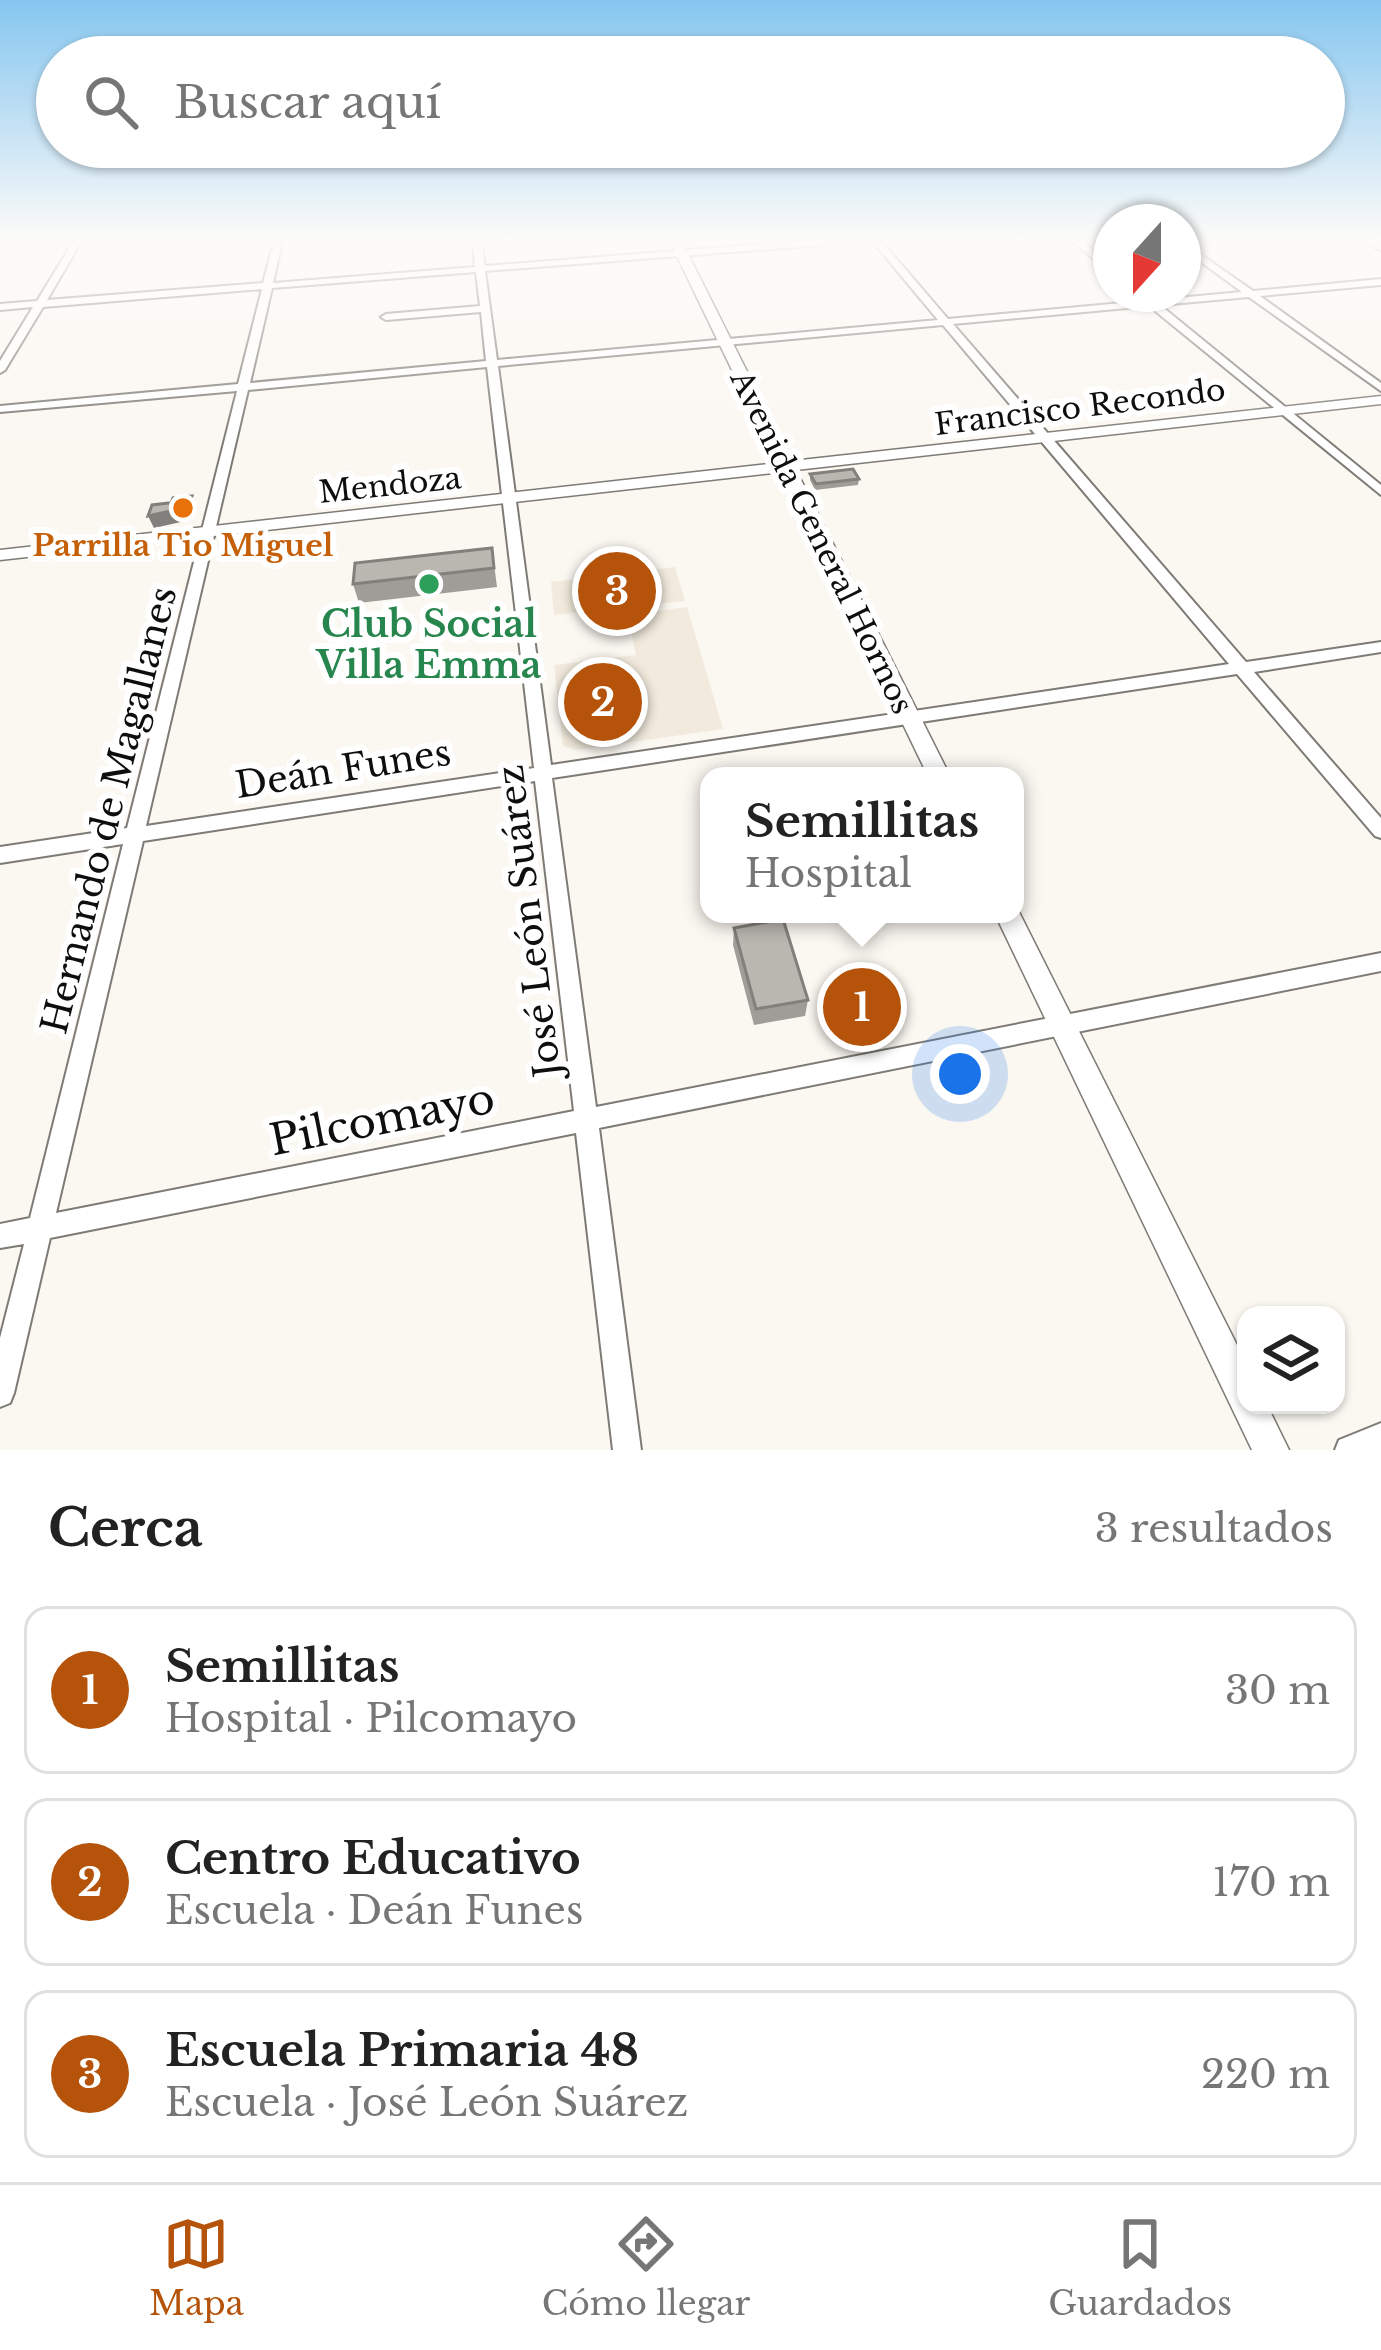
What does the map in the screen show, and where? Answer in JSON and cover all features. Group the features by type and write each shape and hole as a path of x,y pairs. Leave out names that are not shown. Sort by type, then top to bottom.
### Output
{"street":[{"path":"0,370 37,310"},
{"name":"Hernando de Magallanes","path":"0,1393 139,834 262,310"},
{"path":"386,316 476,310"},
{"name":"José León Suárez","path":"485,310 627,1450"},
{"name":"Avenida General Hornos","path":"708,310 934,767"},
{"path":"933,310 1381,831"},
{"path":"0,409 1079,310"},
{"path":"1272,310 1381,388"},
{"path":"1163,312 1381,491"},
{"name":"Francisco Recondo","path":"784,467 1381,400"},
{"name":"Mendoza","path":"0,555 784,467"},
{"name":"Deán Funes","path":"0,855 1381,647"},
{"path":"1010,923 1237,1382"},
{"name":"Pilcomayo","path":"0,1236 1381,962"},
{"path":"1253,1414 1270,1450"},
{"path":"1349,1450 1381,1437"}],"shaded area":[{"path":"675,567 685,601 554,615 551,582"},
{"path":"687,607 723,729 576,750 563,746 554,665 636,655 628,615"}],"building":[{"path":"853,469 859,479 816,484 810,474"},
{"path":"192,496 189,507 186,501 171,503 173,498"},
{"path":"186,501 184,508 148,516 152,505"},
{"path":"492,548 494,568 353,584 355,563"},
{"path":"784,923 808,1000 756,1009 734,928"},
{"path":"867,964 888,1024 861,1029 842,969"}],"place":[{"name":"Parrilla Tio Miguel","path":"183,508"},
{"name":"Club Social Villa Emma","path":"429,584"},
{"name":"Escuela Primaria 48","path":"617,591"},
{"name":"Centro Educativo","path":"603,702"},
{"name":"Semillitas","path":"862,1007"}]}
